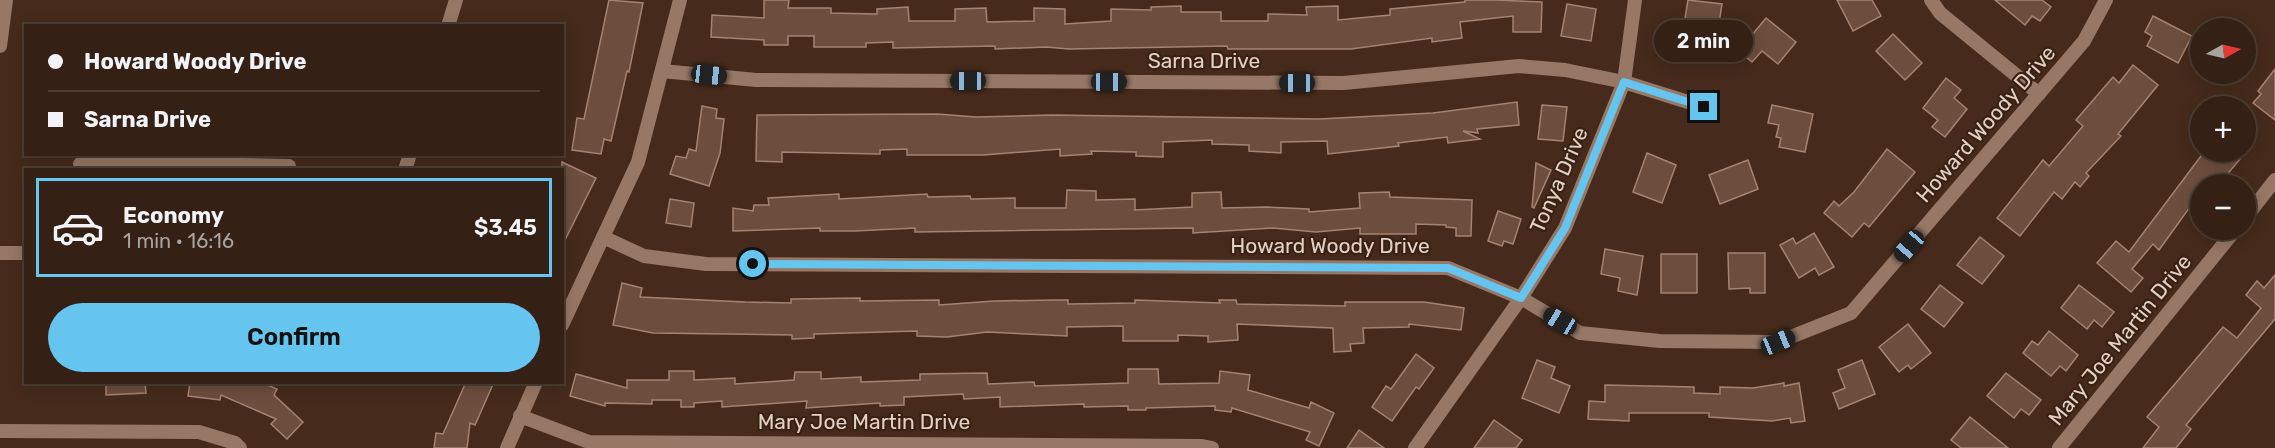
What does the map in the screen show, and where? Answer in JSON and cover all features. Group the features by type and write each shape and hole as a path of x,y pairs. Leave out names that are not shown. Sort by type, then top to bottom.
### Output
{"street":[{"path":"0,46 6,0"},
{"path":"449,24 456,0"},
{"path":"564,321 638,162 680,0"},
{"name":"Tonya Drive","path":"1415,448 1521,298 1565,228 1624,82 1635,0"},
{"path":"1931,0 1940,13 2039,94"},
{"name":"Howard Woody Drive","path":"603,237 644,256 705,264 1448,268 1521,298 1580,333 1660,341 1778,342 1851,313 2084,41 2106,0"},
{"name":"Sarna Drive","path":"662,71 756,80 1344,83 1519,66 1565,70 1624,82 1704,107"},
{"path":"80,164 184,167 289,166"},
{"path":"2256,204 2275,180"},
{"name":"Mary Joe Martin Drive","path":"2059,448 2227,240"},
{"path":"0,249 0,254 24,253"},
{"path":"507,448 535,384"},
{"name":"Mary Joe Martin Drive","path":"520,416 589,442 691,445 1202,446 1212,448"},
{"path":"0,431 199,432 235,443 240,448"}],"building":[{"path":"609,0 643,3 629,72 627,71 611,141 604,139 601,154 572,150 577,118 584,119"},
{"path":"764,0 789,0 788,8 831,8 831,13 877,14 877,9 908,7 909,21 955,21 955,9 986,8 987,22 1034,21 1034,8 1065,9 1065,24 1111,21 1111,9 1151,10 1151,7 1181,6 1181,12 1221,12 1221,21 1268,21 1268,14 1307,15 1306,7 1338,6 1338,20 1390,15 1390,9 1465,2 1465,0 1542,2 1541,32 1513,32 1513,16 1460,22 1462,38 1432,42 1432,38 1351,49 1228,49 1227,46 1069,49 1046,47 995,49 995,46 893,48 893,42 866,43 866,47 814,47 814,36 788,36 788,45 764,45 764,40 711,37 712,15 764,18"},
{"path":"1688,0 1722,4 1716,42 1682,37"},
{"path":"1837,0 1872,0 1881,16 1853,31"},
{"path":"1995,0 2042,0 2051,7 2040,21 2032,16 2025,25"},
{"path":"1567,4 1596,9 1591,41 1561,36"},
{"path":"2153,16 2190,35 2190,40 2178,63 2147,46 2152,36 2145,32"},
{"path":"1766,18 1796,42 1778,64 1762,51 1752,62 1739,51"},
{"path":"1893,34 1922,63 1905,80 1876,51"},
{"path":"2133,65 2158,85 2118,134 2121,136 2086,173 2089,176 2080,187 2075,182 2062,199 2054,192 2020,236 1997,218 2043,160 2049,166 2083,126 2076,120 2113,77 2119,83"},
{"path":"2275,69 2275,120 2256,105 2256,100 2261,94 2258,91"},
{"path":"1946,78 1961,90 1954,98 1967,109 1945,137 1932,127 1938,120 1923,108"},
{"path":"1517,102 1519,125 1477,129 1478,133 1463,131 1480,139 1448,143 1447,137 1398,143 1399,146 1328,154 1327,141 1281,142 1281,153 1249,151 1249,145 1212,144 1212,140 1163,142 1163,157 1136,156 1136,152 1091,151 1092,154 1060,156 1060,149 983,155 907,155 907,149 880,150 880,154 782,152 782,162 756,161 757,115 937,114 976,117 1052,115 1319,119 1433,113"},
{"path":"1542,105 1567,107 1563,141 1538,139"},
{"path":"1772,105 1813,114 1805,152 1779,147 1781,138 1776,137 1779,125 1768,123"},
{"path":"702,106 717,109 716,118 724,119 720,153 709,186 670,174 676,156 686,158 689,149 696,151"},
{"path":"1887,149 1915,172 1869,227 1864,223 1852,237 1824,213 1834,201 1839,206 1854,192"},
{"path":"1647,153 1676,165 1662,203 1633,192"},
{"path":"1748,160 1758,189 1720,204 1709,175"},
{"path":"562,162 596,178 564,242 564,168 562,168"},
{"path":"2196,162 2238,162 2227,174 2190,174 2190,207 2159,250 2153,244 2132,269 2143,278 2131,292 2097,263 2116,241 2129,252"},
{"path":"1536,163 1551,170 1534,208 1532,207"},
{"path":"1067,190 1096,191 1096,200 1135,199 1135,210 1192,207 1192,193 1221,192 1222,208 1267,207 1309,209 1309,212 1360,208 1359,193 1389,192 1390,197 1472,200 1471,236 1456,236 1456,228 1446,227 1446,225 1416,224 1416,234 1360,234 1360,228 1316,232 1273,228 1193,233 1193,228 915,232 915,228 820,231 820,228 733,231 733,208 753,211 754,205 769,205 768,198 839,194 839,199 927,194 928,197 970,196 971,199 1015,198 1015,208 1066,208"},
{"path":"670,199 694,203 691,227 666,223"},
{"path":"1498,211 1521,219 1513,244 1504,241 1502,246 1488,241"},
{"path":"1814,233 1834,267 1819,275 1815,268 1799,278 1780,245 1793,238 1796,244"},
{"path":"1980,237 2004,256 1982,284 1957,265"},
{"path":"1605,249 1643,256 1637,295 1618,291 1620,278 1601,274"},
{"path":"1728,253 1765,253 1765,293 1750,293 1750,288 1729,289"},
{"path":"1661,254 1697,254 1697,293 1661,293"},
{"path":"2275,275 2275,319 2186,425 2191,429 2176,448 2143,448 2159,427 2147,417 2223,327 2237,338 2261,308 2246,295 2257,281 2264,288"},
{"path":"622,283 642,288 640,297 745,302 791,303 791,299 860,298 860,301 939,300 939,305 994,301 1068,300 1068,304 1135,303 1135,300 1220,303 1219,300 1236,300 1237,304 1345,306 1345,302 1424,302 1464,308 1461,330 1409,324 1409,327 1363,328 1364,343 1350,344 1351,351 1334,352 1333,328 1237,324 1238,340 1208,342 1208,336 1178,335 1178,341 1123,341 1123,326 1067,327 1067,336 987,332 947,337 917,336 917,331 814,334 814,338 792,339 792,335 653,333 613,325"},
{"path":"1940,285 1963,303 1944,327 1921,309"},
{"path":"2079,285 2114,312 2102,327 2094,320 2087,329 2061,308"},
{"path":"1908,324 1931,353 1911,369 1908,365 1899,372 1879,347"},
{"path":"2049,331 2078,355 2066,371 2060,366 2051,376 2023,353 2032,341 2038,345"},
{"path":"1416,354 1434,368 1419,389 1416,387 1392,421 1372,407 1386,386 1391,389"},
{"path":"1537,360 1555,367 1551,378 1570,386 1559,413 1522,398"},
{"path":"1862,360 1875,394 1839,409 1833,393 1845,388 1838,370"},
{"path":"1128,369 1158,369 1159,384 1219,383 1220,371 1250,375 1248,390 1309,408 1311,402 1334,413 1319,446 1306,440 1310,432 1232,408 1231,412 1215,410 1215,406 1146,408 1146,410 1128,410 1128,406 1084,407 1084,404 1000,407 1000,397 964,399 963,394 904,397 904,405 880,406 880,403 806,408 807,401 722,407 722,401 694,403 694,407 681,407 681,400 652,400 652,404 605,403 605,406 570,396 576,374 627,388 627,380 669,380 669,371 694,371 694,380 735,378 735,384 794,380 795,372 821,372 821,379 861,377 861,382 920,380 920,374 987,373 988,384 1034,382 1035,386 1128,383"},
{"path":"2006,373 2041,400 2029,415 2021,409 2014,418 1987,396"},
{"path":"1784,383 1784,386 1799,383 1805,421 1791,423 1790,418 1772,421 1709,417 1709,413 1629,413 1629,421 1588,419 1589,401 1605,402 1605,385 1694,387 1694,393 1720,394 1720,387 1753,388"},
{"path":"106,384 145,384 146,393 106,395"},
{"path":"190,384 266,384 277,389 274,395 303,422 287,439 271,424 276,419 221,395 220,400 188,396"},
{"path":"465,384 493,384 475,425 470,423 467,448 434,448 436,433 443,434"},
{"path":"1970,417 2008,448 1961,448 1951,440"},
{"path":"1494,420 1522,440 1516,448 1474,448"},
{"path":"1359,430 1384,448 1347,448"}],"route":[{"path":"753,264 1448,268 1521,298 1565,228 1624,82 1704,107"}]}
